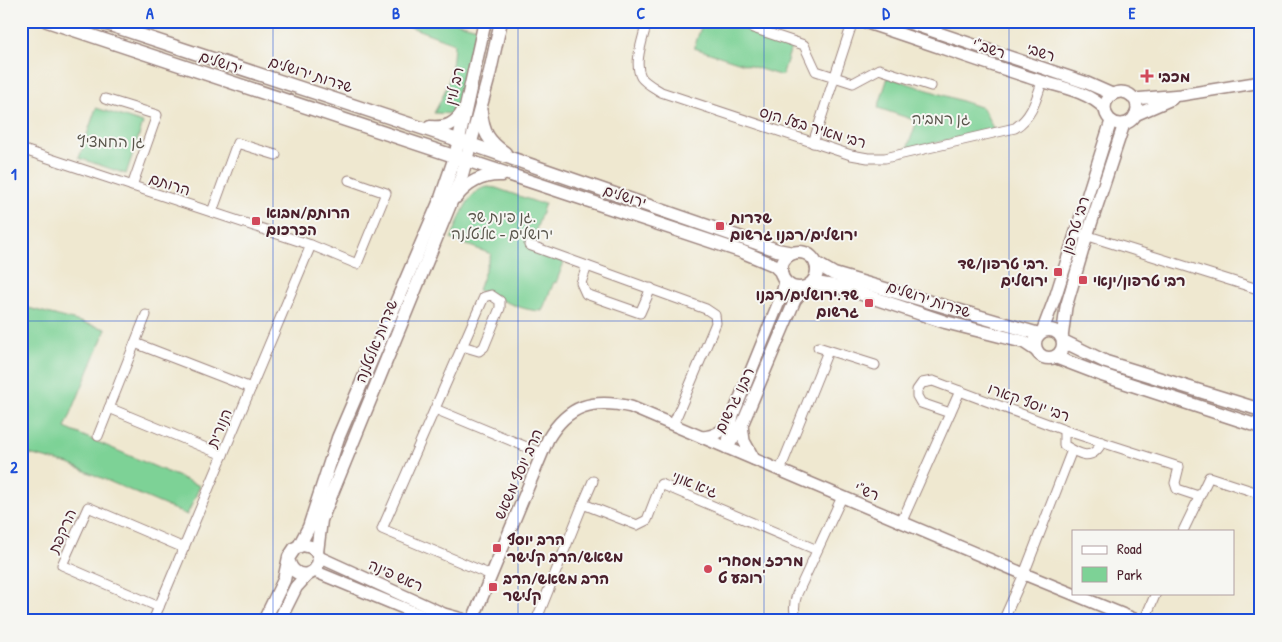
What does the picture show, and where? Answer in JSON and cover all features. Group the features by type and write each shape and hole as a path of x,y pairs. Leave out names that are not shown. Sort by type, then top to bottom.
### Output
{"main road":[{"name":"ירושלים","path":"47,21 414,143"},
{"name":"שדרות ירושלים","path":"98,21 513,159"},
{"name":"רב לוין","path":"465,142 467,105 485,21"},
{"path":"465,142 480,107 500,21"},
{"path":"414,126 447,126 457,121 467,105"},
{"path":"480,107 484,132 494,145 513,159"},
{"name":"שדרות אלטלנה","path":"318,554 321,520 450,205 465,142"},
{"path":"414,143 460,159"},
{"path":"414,143 434,154 439,159 445,172 444,186"},
{"name":"ירושלים","path":"460,159 743,252 774,265 783,277"},
{"name":"שדרות אלטלנה","path":"299,546 309,527 338,438 444,186 460,159"},
{"name":"ירושלים","path":"513,159 777,250 793,253"},
{"path":"450,205 461,190 476,180 495,175 513,176"},
{"path":"803,252 817,264 816,278 807,287 792,287 783,277 784,260 793,253 803,252"},
{"name":"שדרות ירושלים","path":"817,264 834,274 1040,333"},
{"name":"שדרות ירושלים","path":"807,287 822,284 844,288 945,322 1024,342 1036,350"},
{"path":"1261,410 1106,362 1062,339 1053,330 1040,333 1035,342 1036,350 1046,358 1056,357 1102,376 1261,427"},
{"path":"1056,357 1063,349 1062,339"},
{"path":"264,621 284,580 291,552 299,546 307,545 318,554 319,564 296,587 279,621"},
{"path":"289,562 290,567 297,574 311,573"}],"street":[{"name":"רבי מאיר בעל הנס","path":"647,21 639,61 642,79 661,92 813,143 851,155 868,158 885,158 1015,128 1024,122 1030,113 1042,82"},
{"path":"813,143 853,21"},
{"name":"רשב\"י","path":"861,21 888,26 1042,82 1091,97 1105,109"},
{"name":"רשבי","path":"903,21 1087,82 1112,94"},
{"path":"753,28 804,45 816,71 853,83 879,69 931,86"},
{"path":"1134,99 1181,95 1261,82"},
{"path":"1135,116 1137,107 1131,95 1122,92 1112,94 1106,101 1105,109 1108,117 1120,124 1124,124 1135,116 1181,95"},
{"path":"105,98 157,115 132,186"},
{"name":"רבי טרפון","path":"1040,333 1056,295 1111,120"},
{"name":"רבי טרפון","path":"1062,339 1066,307 1124,124"},
{"path":"212,212 237,143 276,155"},
{"name":"הרותם","path":"21,149 311,245 357,264 386,193 349,180"},
{"path":"1076,232 1261,290"},
{"name":"הנורית","path":"153,621 311,245"},
{"path":"529,245 706,308 715,315 716,323 673,425"},
{"path":"587,266 581,283 586,294 640,313 650,288"},
{"name":"רבנו גרשום","path":"727,448 733,415 781,297 783,277"},
{"name":"רבנו גרשום","path":"727,448 742,425 795,300 807,287"},
{"path":"462,346 479,351 484,346 500,308 500,301 491,295 484,297 462,346 382,529 491,575"},
{"path":"98,436 146,315"},
{"path":"134,343 251,388"},
{"path":"818,348 875,364"},
{"path":"780,470 828,350"},
{"name":"רבי יוסף קארו","path":"950,413 921,403 917,396 917,390 922,383 928,381 960,391 1064,430 1179,467 1175,483 1177,489 1198,496"},
{"path":"902,521 960,391"},
{"name":"רש\"י","path":"580,407 591,404 617,404 630,407 1072,593"},
{"name":"הרב יוסף משאש","path":"467,620 491,575 541,454 557,424 566,415 580,407"},
{"path":"109,408 223,455"},
{"path":"435,409 541,454"},
{"path":"702,437 713,436 718,433 727,425 733,415"},
{"path":"742,425 744,441 754,459"},
{"path":"1064,430 1064,445 1081,454 1092,454 1098,450 1102,442"},
{"path":"1003,621 1024,574 1072,450"},
{"path":"1183,530 1198,496 1209,477 1261,494"},
{"path":"536,621 593,481"},
{"name":"גיא אוני","path":"584,504 637,525 647,520 661,484 817,550"},
{"path":"797,621 794,604 842,496"},
{"name":"הרקפת","path":"159,607 62,565 88,507 184,548"},
{"name":"ראש פינה","path":"318,554 444,614 467,620"},
{"name":"ראש פינה","path":"311,573 435,621"},
{"name":"רש\"י","path":"1073,594 1140,621"},
{"path":"1144,621 1156,594"}],"green space":[{"path":"406,21 452,21 477,28 456,114 434,113 449,80 454,43 405,25"},
{"path":"703,21 717,21 792,45 782,76 694,48"},
{"name":"גן רמביה","path":"888,77 983,108 994,130 907,149 917,121 878,108"},
{"name":"גן החמציץ","path":"96,108 143,123 126,174 79,158"},
{"name":"גן פינת שד. ירושלים - אלטלנה","path":"488,187 539,203 545,203 532,242 532,251 564,262 542,311 526,309 478,290 491,254 451,239 469,200 481,189"},
{"path":"25,307 106,329 65,428 200,486 187,515 69,464 21,452 21,312"}],"place":[{"name":"מכבי","path":"1147,76"},
{"name":"הרותם/מבוא הכרכום","path":"256,221"},
{"name":"שדרות ירושלים/רבנו גרשום","path":"720,226"},
{"name":"רבי טרפון/שד. ירושלים","path":"1058,272"},
{"name":"רבי טרפון/ינאי","path":"1083,280"},
{"name":"שד.ירושלים/רבנו גרשום","path":"869,303"},
{"name":"הרב יוסף משאש/הרב קלישר","path":"497,548"},
{"name":"מרכז מסחרי רובע ט'","path":"708,569"},
{"name":"הרב משאש/הרב קלישר","path":"493,587"}]}
